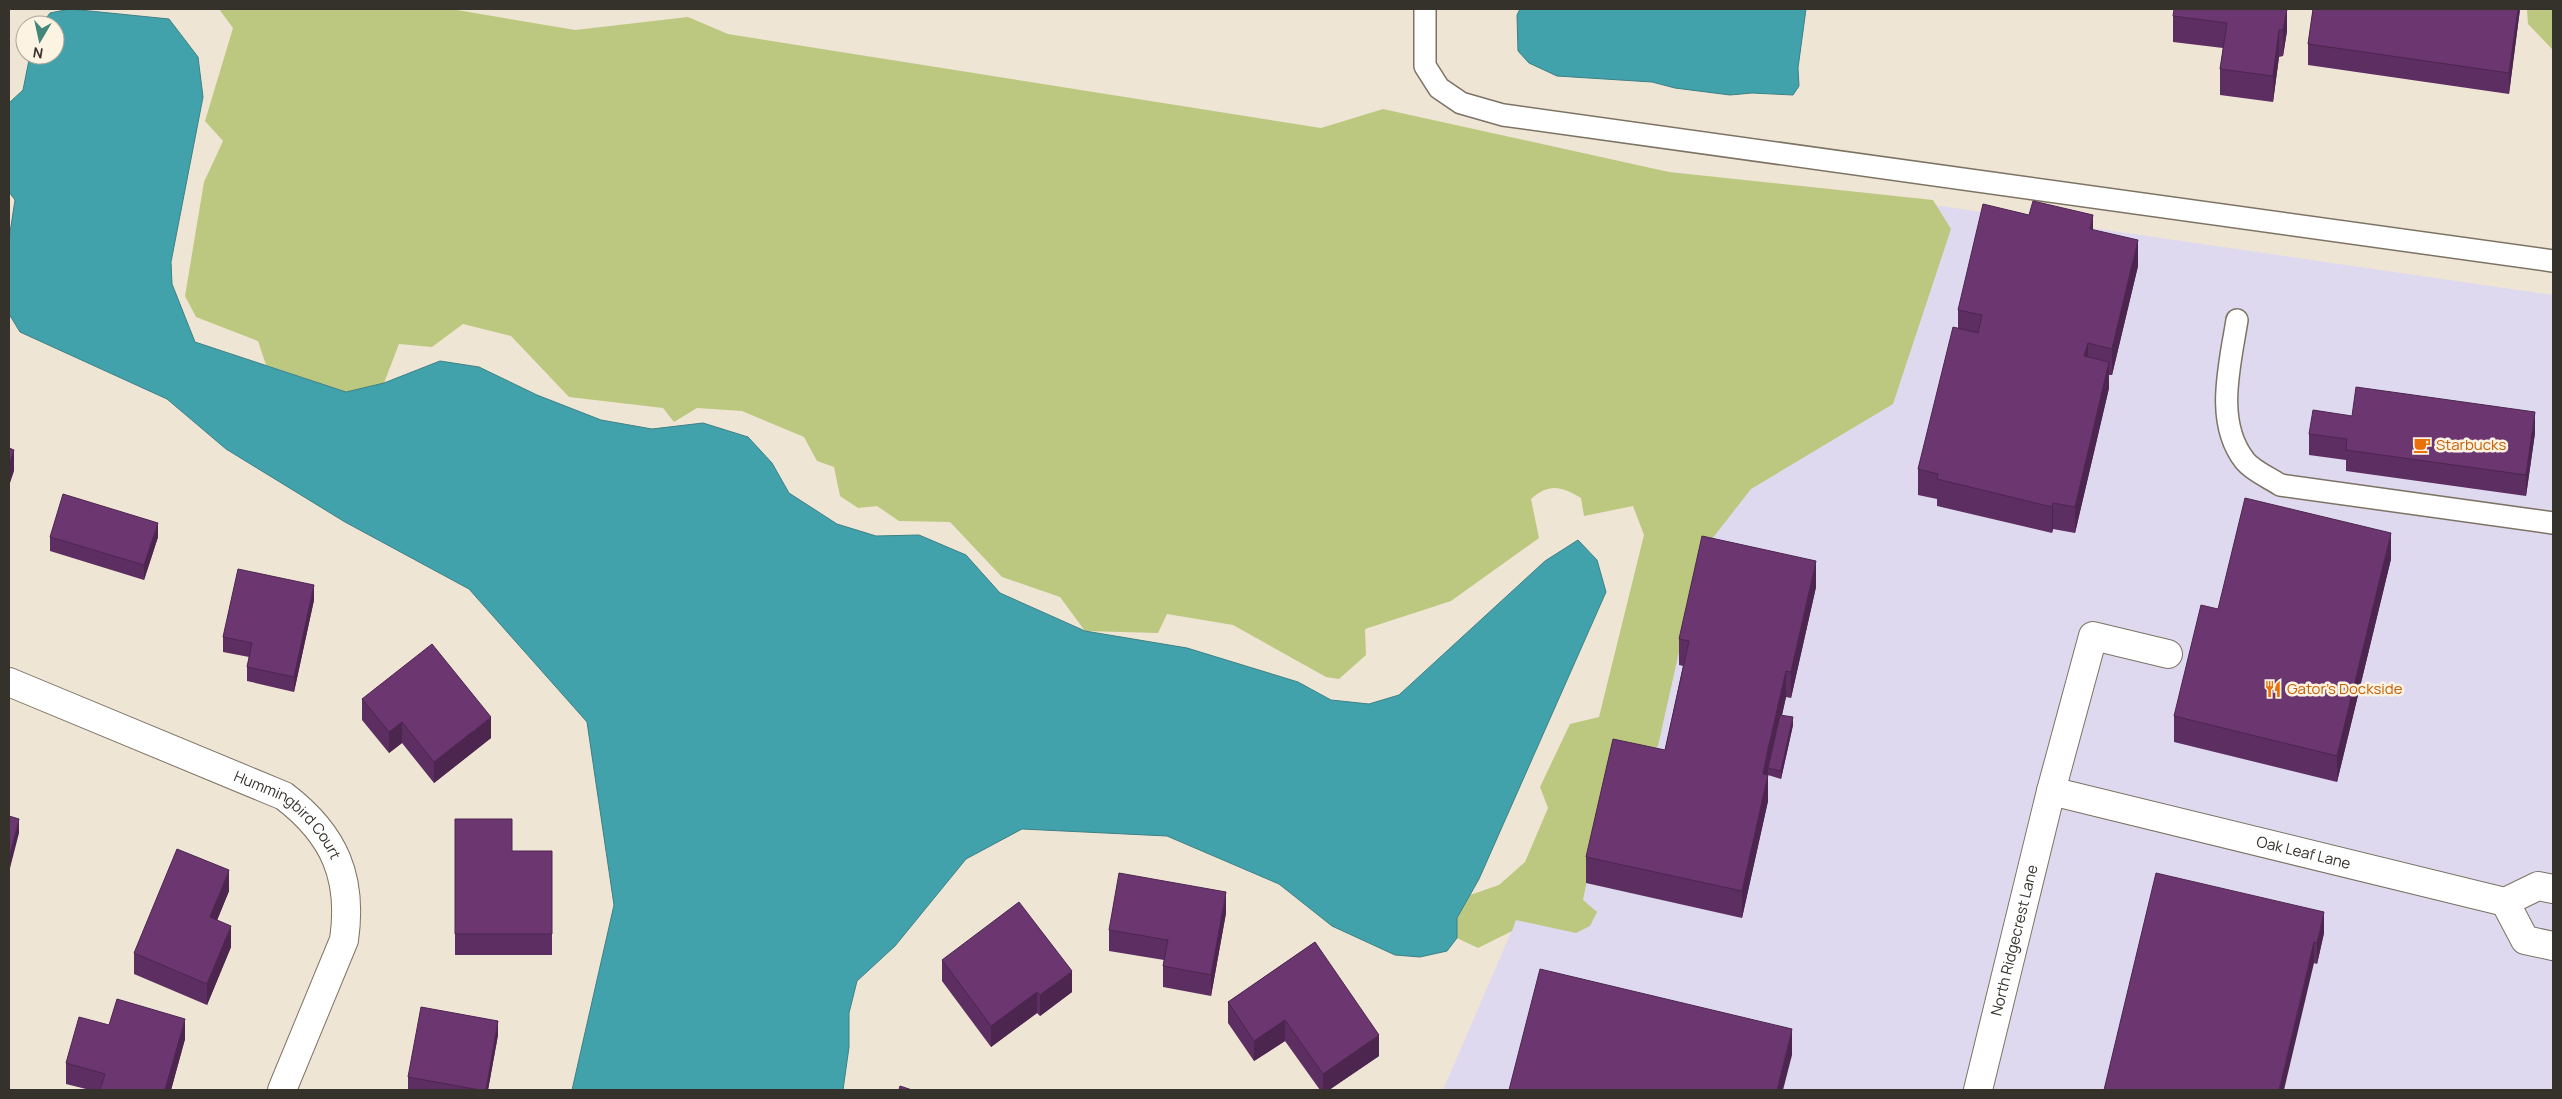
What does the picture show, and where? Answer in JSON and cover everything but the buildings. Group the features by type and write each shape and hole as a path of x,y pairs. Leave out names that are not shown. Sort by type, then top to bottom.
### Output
{"street":[{"name":"North Ridgecrest Lane","path":"1978,1090 2051,791 2092,636 2168,654"},
{"name":"Hummingbird Court","path":"9,682 284,796 302,810 317,826 336,860 344,881 347,899 345,933 282,1090"},
{"name":"Oak Leaf Lane","path":"2051,791 2505,902"},
{"path":"2553,889 2538,886 2505,902 2525,940 2553,946"}],"lane":[{"path":"1425,9 1425,66 1439,88 1461,103 1503,115 2553,260"},
{"path":"2237,320 2225,399 2233,438 2246,462 2280,485 2553,523"}],"shaded area":[{"path":"1831,190 2553,295 2553,1090 1443,1090"}],"green space":[{"path":"219,9 451,9 575,30 688,17 728,34 1321,128 1383,109 1669,172 1933,200 1951,229 1893,404 1751,489 1701,553 1658,746 1632,766 1611,762 1583,900 1597,912 1590,926 1576,933 1516,920 1512,931 1478,948 1457,938 1457,918 1470,895 1499,885 1525,862 1548,808 1540,787 1570,724 1599,717 1644,535 1633,506 1584,516 1581,498 1574,494 1561,489 1549,488 1537,494 1531,499 1539,538 1451,601 1365,629 1366,655 1339,679 1326,677 1233,625 1167,614 1158,633 1085,631 1060,597 1002,577 950,522 899,521 877,506 858,508 840,496 834,467 817,461 804,437 742,411 697,408 674,422 663,408 569,397 511,336 463,324 432,347 399,344 384,383 346,392 266,365 258,341 196,317 185,296 204,182 223,141 205,121 233,28"},
{"path":"2527,9 2553,9 2553,50 2528,24"}],"water":[{"path":"70,9 169,19 198,57 203,97 171,262 172,284 195,342 346,392 384,383 440,361 479,367 537,395 601,420 652,429 703,423 748,437 772,463 789,493 837,524 876,536 919,535 966,555 1000,593 1085,631 1187,648 1298,682 1331,700 1369,704 1399,695 1545,561 1578,540 1597,560 1606,592 1479,879 1457,918 1457,938 1447,951 1420,957 1395,955 1332,926 1279,884 1167,836 1022,829 966,859 895,946 857,981 849,1013 849,1047 843,1090 572,1090 614,905 587,722 469,589 345,522 226,449 167,399 20,332 9,314 9,239 15,200 9,192 9,103 23,90 28,65 65,65 65,15 48,15 50,13"},
{"path":"1520,9 1806,9 1798,68 1799,86 1793,95 1752,93 1730,95 1675,88 1652,82 1557,76 1529,63 1518,51 1517,15"}],"place":[{"name":"Starbucks","path":"2422,445"},
{"name":"Gator's Dockside","path":"2273,689"}]}
